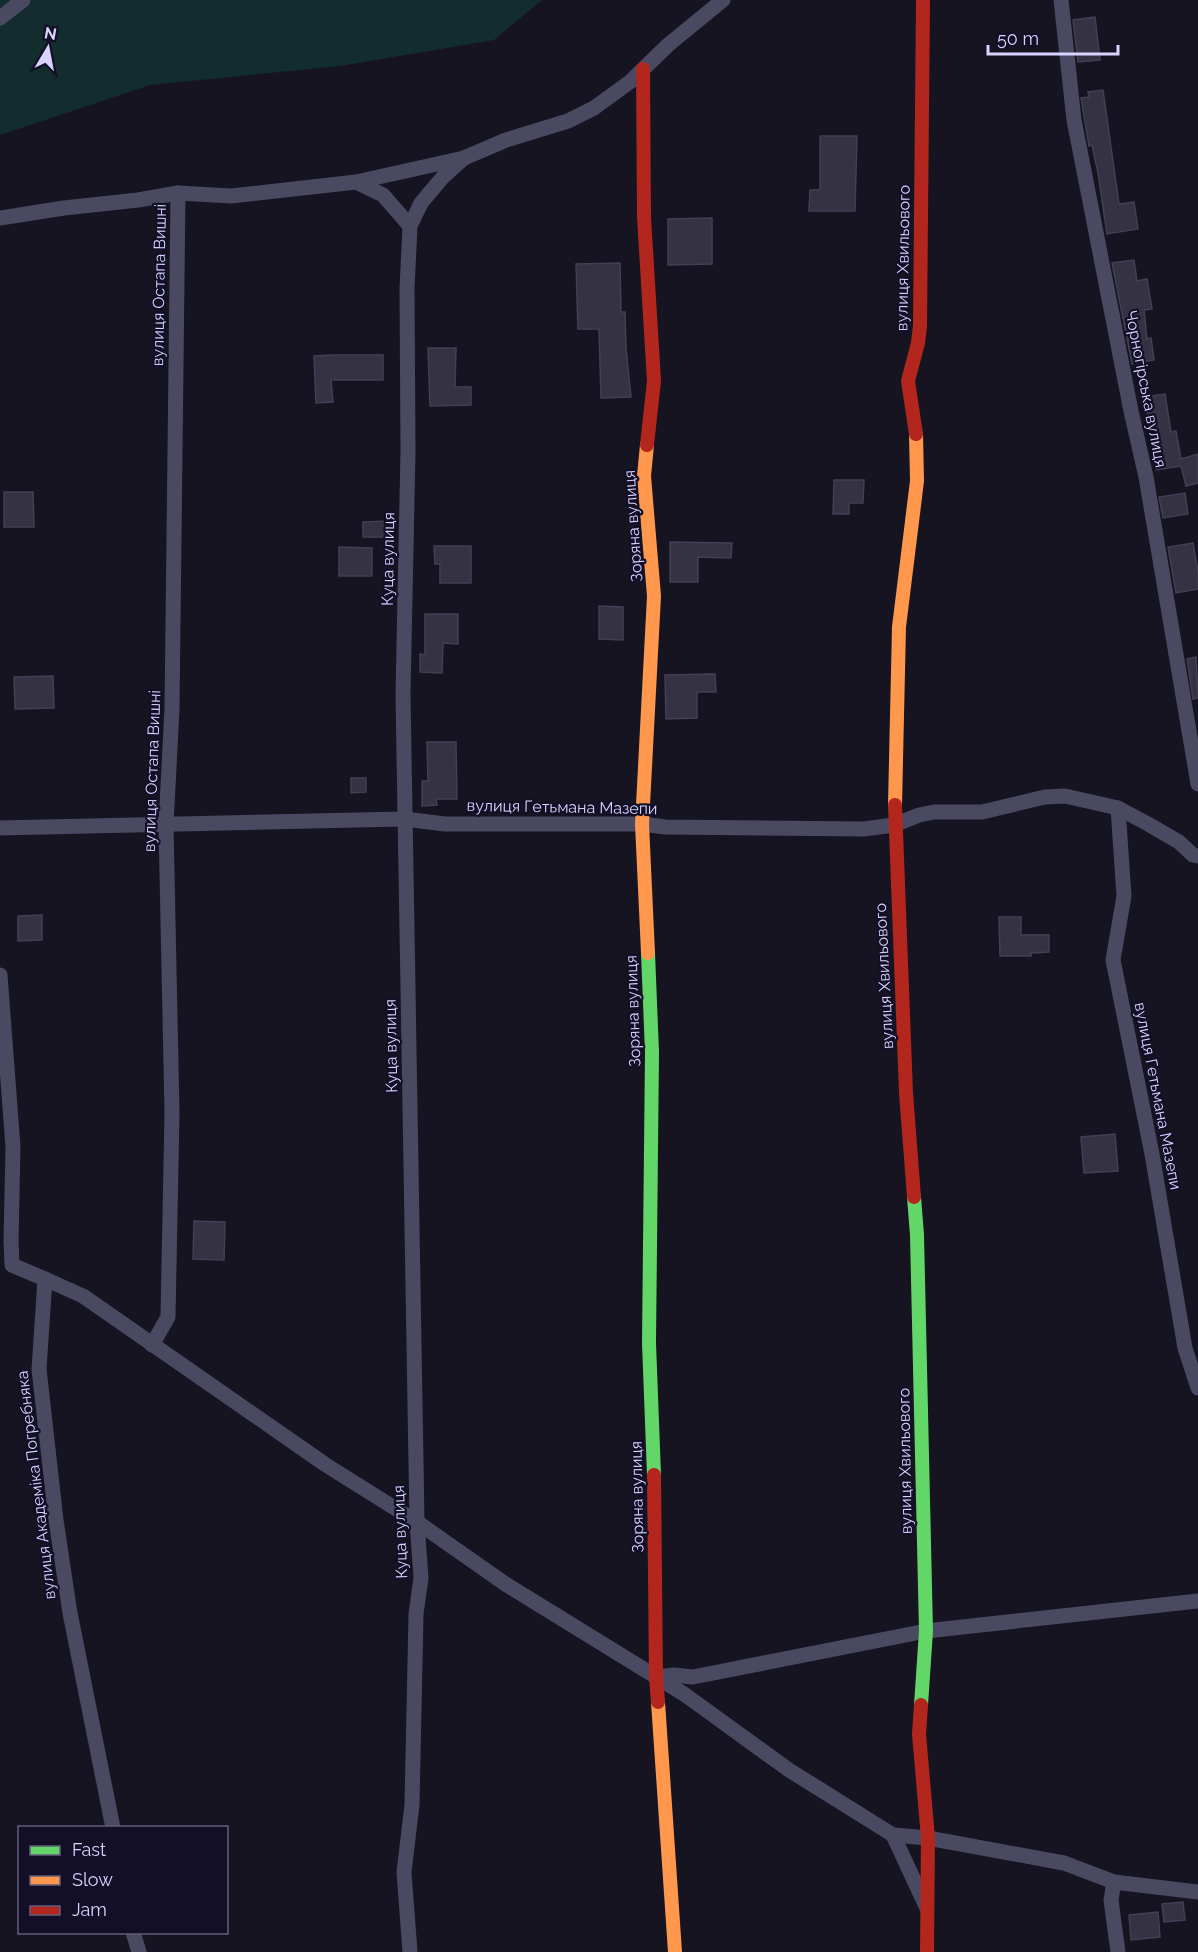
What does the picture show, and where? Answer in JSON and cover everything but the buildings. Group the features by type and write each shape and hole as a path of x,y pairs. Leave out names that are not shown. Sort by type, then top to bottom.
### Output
{"street":[{"path":"0,18 23,0"},
{"path":"0,218 178,193 231,196 356,182 464,158 506,140 568,121 616,93 668,45 723,0"},
{"name":"вулиця Хвильового","path":"923,0 920,326 908,381 918,458 899,627 894,825 906,1093 917,1235 926,1632 919,1734 928,1838 927,1952"},
{"name":"Чорногірська вулиця","path":"1061,0 1074,120 1146,477 1198,784"},
{"name":"Зоряна вулиця","path":"643,69 644,217 654,381 644,476 654,596 642,824 652,1052 648,1343 655,1491 656,1677 675,1952"},
{"name":"Куца вулиця","path":"410,1952 404,1872 412,1805 416,1614 422,1578 417,1522 403,694 408,451 407,288 410,226 422,203 443,177 464,158"},
{"path":"356,182 383,195 410,226"},
{"name":"вулиця Остапа Вишні","path":"152,1345 168,1317 172,1113 166,825 172,709 178,193"},
{"name":"вулиця Гетьмана Мазепи","path":"0,828 405,819 445,824 642,824 665,827 864,829 894,825 919,815 956,811 982,812 1045,796 1065,796 1118,808 1179,842 1193,855 1198,856"},
{"name":"вулиця Гетьмана Мазепи","path":"1118,808 1124,896 1113,960 1152,1154 1185,1348 1198,1388"},
{"path":"0,975 13,1147 11,1241 6,1264 83,1296 326,1465 417,1522 507,1586 684,1694 789,1770 893,1835 928,1838 1064,1863 1114,1882 1198,1892"},
{"name":"вулиця Академіка Погребняка","path":"45,1279 39,1369 56,1520 70,1613 113,1826"},
{"path":"656,1677 675,1675 693,1677 926,1632 1198,1600"},
{"path":"893,1835 927,1908"},
{"path":"1114,1882 1110,1900 1118,1952"},
{"path":"135,1934 140,1952"}],"green space":[{"path":"0,0 542,0 494,40 340,66 150,85 0,135"}],"traffic: fast":[{"path":"648,953 652,1052 649,1343 654,1475"},
{"path":"914,1197 917,1235 926,1631 921,1705"}],"traffic: slow":[{"path":"895,805 899,627 917,481 916,434"},
{"path":"647,445 644,476 654,596 642,824 648,953"},
{"path":"658,1702 675,1952"}],"traffic: jam":[{"path":"916,434 908,381 920,326 923,0"},
{"path":"643,69 644,217 654,381 647,445"},
{"path":"895,805 906,1093 914,1197"},
{"path":"654,1475 658,1702"},
{"path":"921,1705 919,1734 928,1838 927,1952"}]}
